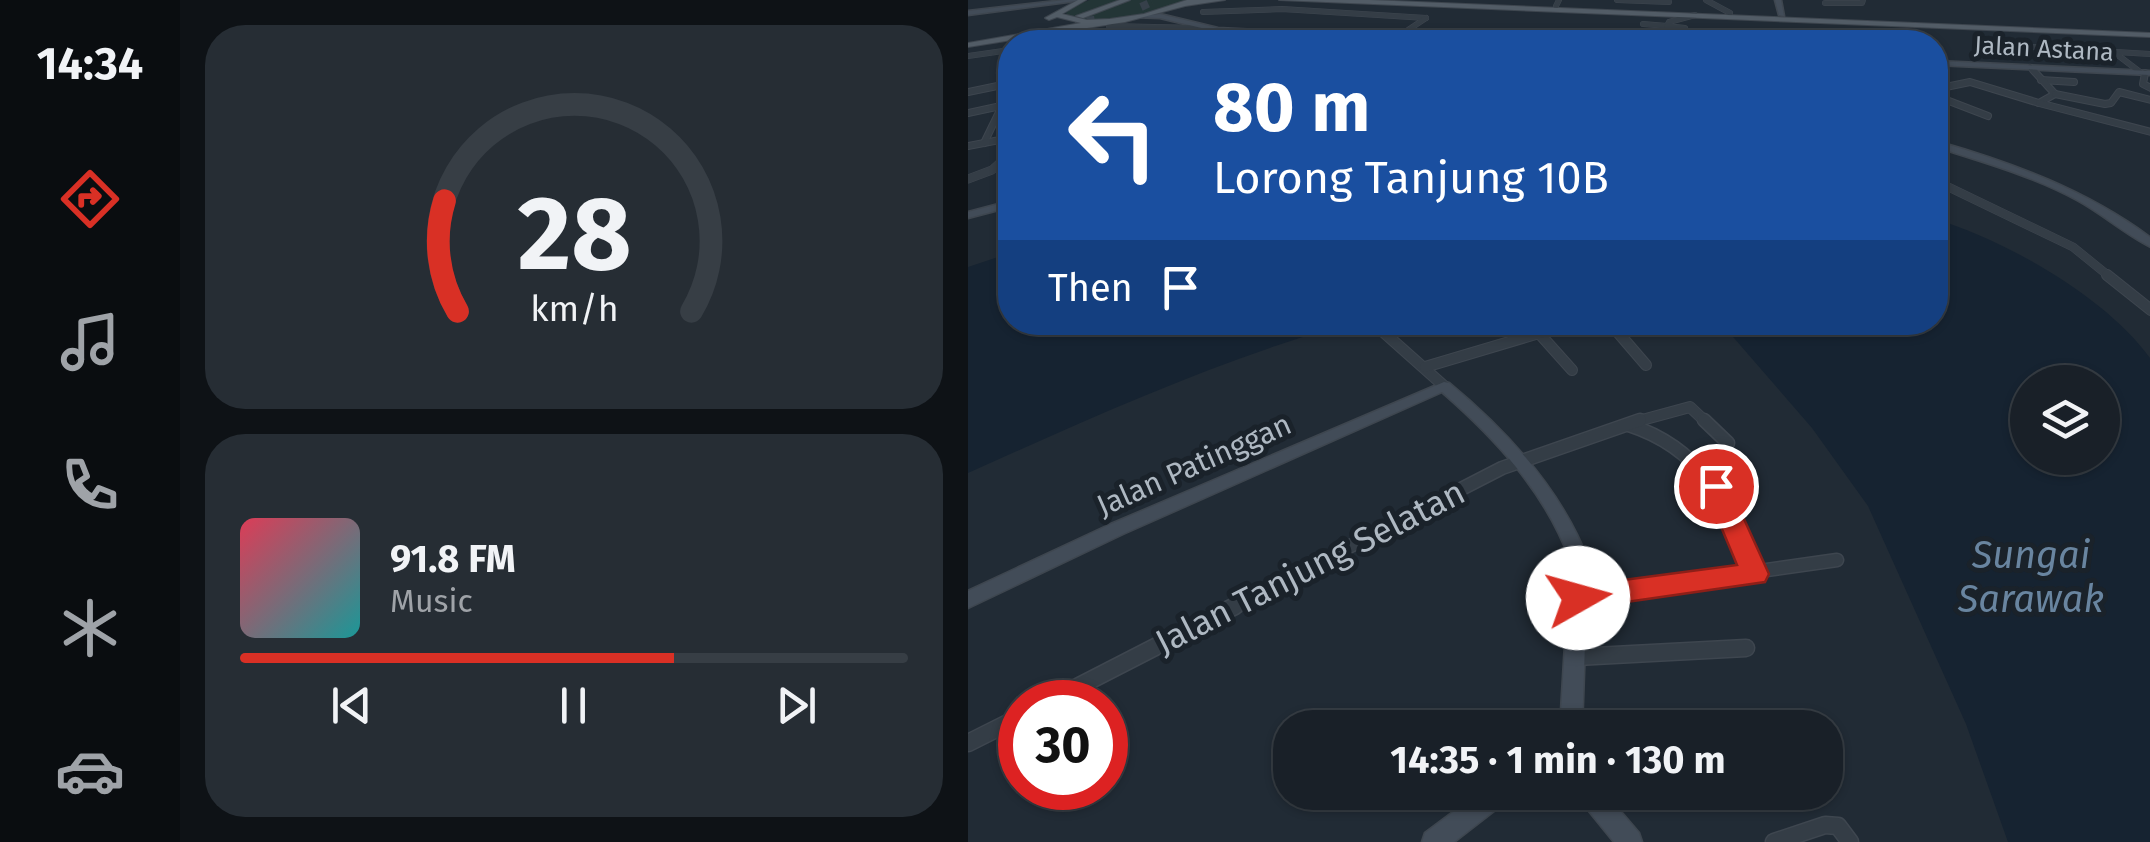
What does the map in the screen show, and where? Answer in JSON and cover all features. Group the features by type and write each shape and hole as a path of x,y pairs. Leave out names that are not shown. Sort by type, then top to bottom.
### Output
{"main road":[{"path":"968,13 1081,0"},
{"path":"1068,18 1081,0"},
{"path":"1016,30 1068,18 1222,0"},
{"path":"1282,4 1291,0 1361,2"},
{"path":"1322,0 2150,33"},
{"path":"1414,0 1557,3 2150,33"},
{"path":"1778,0 1782,15"},
{"path":"1136,17 1189,1"},
{"path":"1154,2 1173,4"},
{"path":"1026,7 1047,6 1076,21 1105,22 1134,4"},
{"path":"1016,30 1134,4"},
{"path":"1164,17 1173,4"},
{"path":"1047,30 1136,17 1164,17 1200,28 1232,30"},
{"path":"2073,27 2139,34"},
{"path":"968,41 998,34"},
{"path":"968,41 998,34"},
{"path":"968,41 998,37"},
{"name":"Jalan Astana","path":"1948,65 2145,73"},
{"path":"1948,148 2086,198 2114,214 2150,244"},
{"path":"968,215 998,207"},
{"path":"1444,386 1484,418 1520,461 1574,543 1579,560 1572,710"},
{"name":"Jalan Patinggan","path":"968,600 1118,528 1444,386"},
{"path":"1434,842 1476,810"},
{"path":"1603,810 1630,842"}],"street":[{"path":"1622,0 1669,2"},
{"path":"1706,0 1730,13"},
{"path":"1854,4 1864,1"},
{"path":"1203,12 1282,4 1426,18 1408,30"},
{"path":"1667,26 1678,16"},
{"path":"1105,22 1200,28"},
{"path":"1643,24 1684,30"},
{"path":"2031,47 2150,54"},
{"path":"978,67 970,56 998,52"},
{"path":"2115,52 2145,73 2143,84 2150,88"},
{"path":"2030,68 2055,94 2105,104 2112,103 2118,92 2150,100"},
{"path":"2067,70 2080,90"},
{"path":"2041,80 2074,82"},
{"path":"1948,88 1970,82 2150,132"},
{"path":"968,92 998,86"},
{"path":"2039,103 2055,94"},
{"path":"1948,98 1988,116"},
{"path":"986,110 998,108"},
{"path":"968,114 998,108"},
{"path":"984,143 998,114"},
{"path":"968,146 998,140"},
{"path":"968,179 998,164"},
{"path":"1948,187 2073,247 2150,310"},
{"path":"1387,335 1444,386"},
{"path":"1425,367 1532,335"},
{"path":"1541,335 1572,370"},
{"path":"1620,335 1646,364"},
{"name":"Jalan Tanjung Selatan","path":"1091,680 1520,461 1626,424 1690,407 1728,443"},
{"path":"1626,424 1674,443 1716,486 1755,574"},
{"path":"1578,598 1838,560"},
{"path":"1576,657 1746,648"},
{"path":"968,743 998,728"},
{"path":"1774,842 1825,825 1838,826 1850,842"}],"shaded area":[{"path":"1090,0 1187,0 1127,18 1096,20 1066,15 1068,8"}],"water":[{"name":"Sungai Sarawak","path":"1948,223 2053,274 2108,313 2131,335 2150,358 2150,842 2008,842 1966,724 1868,506 1812,428 1731,335 1948,335"},
{"path":"998,257 998,335 1311,335 1204,372 968,473 968,267"}],"tunnel":[{"path":"1141,7 1152,2"},
{"path":"1075,23 1098,19"}],"route":[{"path":"1578,598 1755,574 1716,486"}]}
